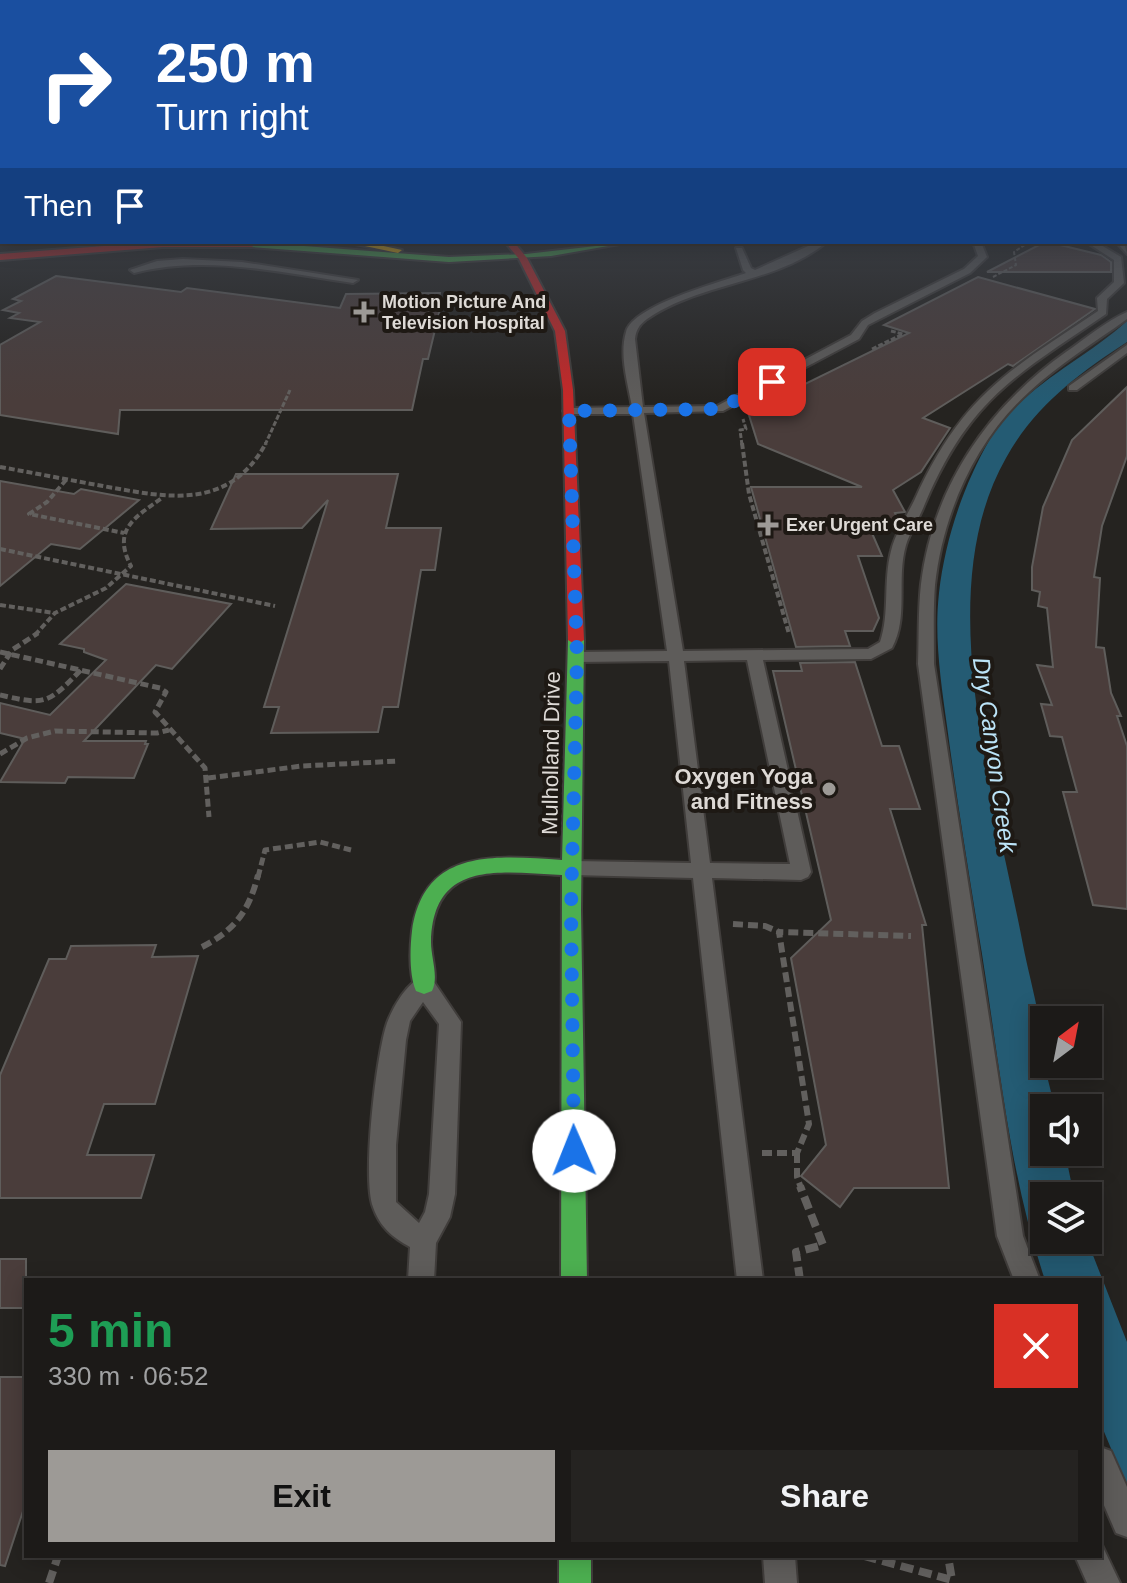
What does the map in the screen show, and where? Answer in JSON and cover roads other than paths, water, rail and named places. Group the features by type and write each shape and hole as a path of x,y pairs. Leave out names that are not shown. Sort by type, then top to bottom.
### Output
{"main road":[{"path":"0,257 59,253"},
{"path":"343,253 402,259 523,258 556,253"},
{"name":"Mulholland Drive","path":"519,253 550,303 560,331 569,411 577,657 572,868 574,1278"},
{"path":"424,985 419,939 422,914 429,895 441,880 470,869 572,868"},
{"path":"575,1558 575,1583"}],"lane":[{"path":"741,253 747,270 756,274"},
{"path":"750,1278 676,656 630,359 631,329 642,317 655,311 718,285 756,274 797,253"},
{"path":"569,411 702,411 728,405 855,337 865,323 878,315 967,271 983,257 981,253"},
{"path":"577,657 871,654 887,645 893,631 899,543 911,521 919,496 972,410 994,388 1103,312 1104,294 1119,283 1118,259 1108,253"},
{"path":"134,270 168,262 201,262 353,280"},
{"path":"1026,1278 1010,1236 926,664 928,584 940,525 981,439 1020,393 1127,315"},
{"path":"1073,388 1127,348"},
{"path":"572,868 801,872 754,656"},
{"path":"421,1278 423,1240 437,1217 442,1194 450,1022 424,985 397,1027 381,1172 382,1200 390,1218 423,1240"},
{"path":"1102,1466 1127,1522"},
{"path":"779,1558 781,1583"},
{"path":"1092,1558 1104,1583"}],"water":[{"path":"1127,321 1127,342 1059,392 1017,440 1006,458 984,512 972,571 970,633 985,763 1036,1006 1030,1006 1030,1078 1048,1078 1052,1094 1030,1094 1030,1166 1068,1166 1071,1182 1030,1182 1030,1230 1012,1151 958,802 937,626 942,573 951,533 971,475 1003,420 1036,389"},
{"path":"1037,1254 1092,1254 1102,1278 1044,1278"},
{"path":"1102,1278 1127,1342 1127,1487 1102,1427"}],"place":[{"name":"Motion Picture And Television Hospital","path":"364,312"},
{"name":"Exer Urgent Care","path":"768,525"},
{"name":"Oxygen Yoga and Fitness","path":"829,789"}],"water label":[{"name":"Dry Canyon Creek","path":"995,755"}]}
